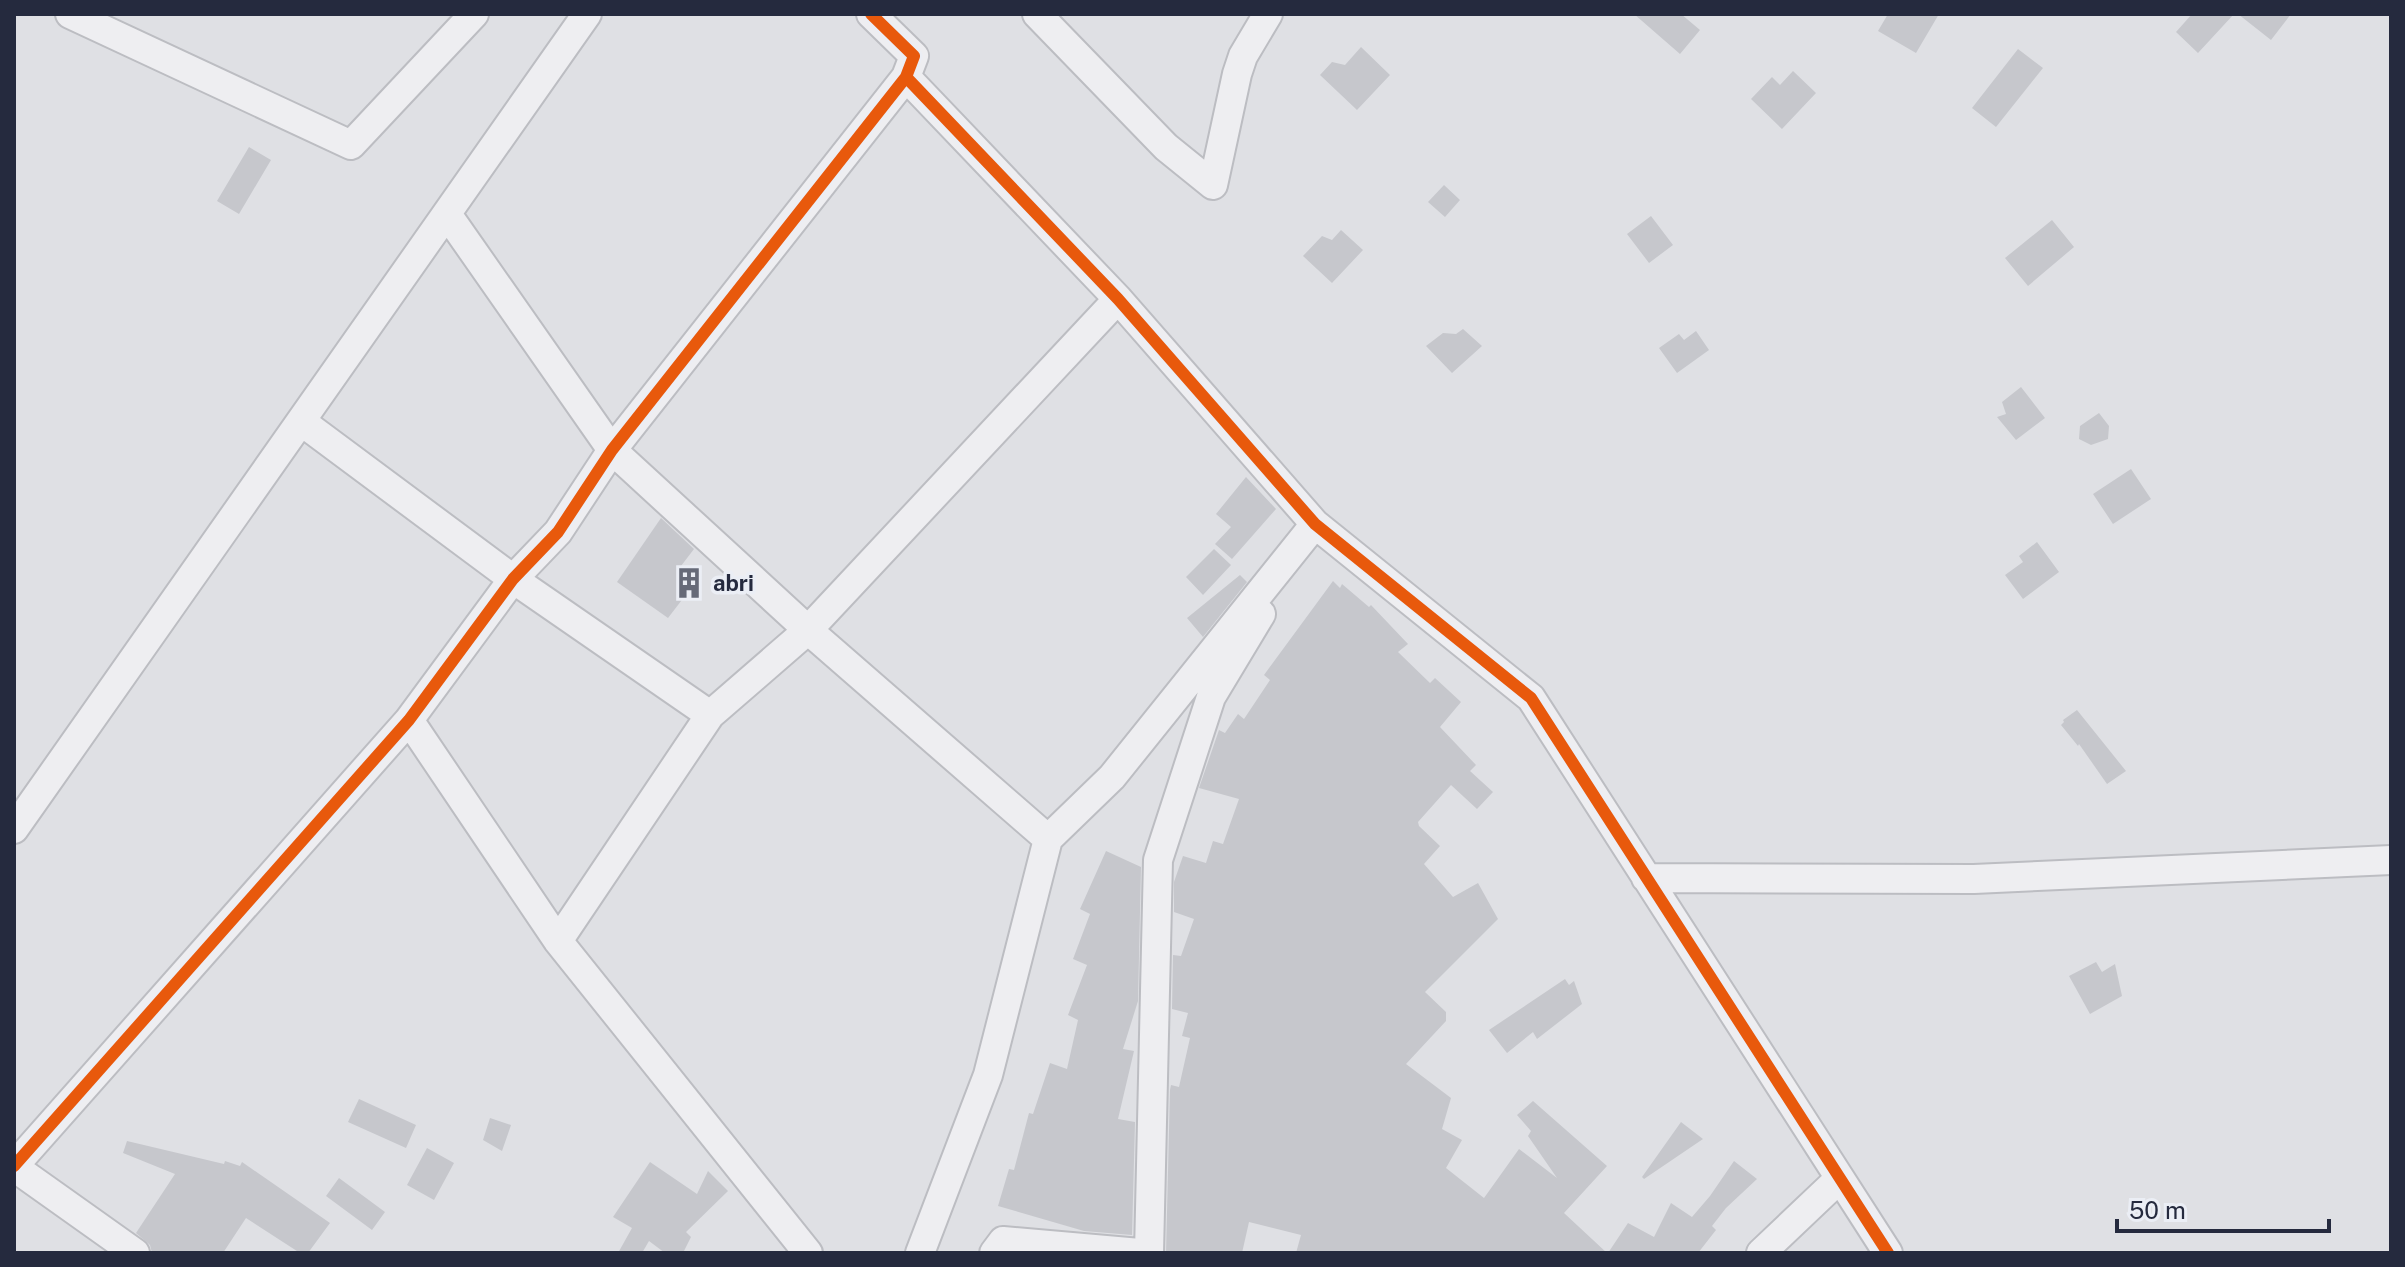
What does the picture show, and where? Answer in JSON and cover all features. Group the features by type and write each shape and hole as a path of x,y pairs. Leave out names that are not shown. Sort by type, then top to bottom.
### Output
{"street":[{"path":"70,14 351,145 474,14"},
{"path":"14,829 587,14"},
{"path":"135,1253 14,1166 409,720 513,579 558,532 612,450 906,77 914,56 871,14"},
{"path":"1037,14 1166,147 1213,185 1237,74 1243,56 1268,14"},
{"path":"906,77 1118,299 1315,524 1531,698 1888,1253"},
{"path":"447,214 612,450 808,630 1048,839"},
{"path":"558,941 710,715 808,630 1118,299"},
{"path":"302,422 513,579 710,715"},
{"path":"920,1253 988,1075 1048,839 1112,777 1315,524"},
{"path":"1149,1253 1158,860 1211,697 1315,524"},
{"path":"409,720 558,941 808,1253"},
{"path":"1646,878 1974,879 2391,860"},
{"path":"1761,1253 1839,1179"},
{"path":"994,1253 1003,1241 1140,1253"}],"building":[{"path":"1634,14 1681,14 1700,30 1680,54"},
{"path":"1888,14 1939,14 1916,53 1878,31"},
{"path":"2192,14 2234,14 2198,53 2176,32"},
{"path":"2238,14 2291,14 2271,40"},
{"path":"1361,47 1390,75 1357,110 1320,75 1332,62 1345,65"},
{"path":"2018,49 2043,68 1996,127 1972,108"},
{"path":"1793,71 1816,93 1782,129 1751,99 1772,77 1780,85"},
{"path":"249,147 271,160 239,214 217,201"},
{"path":"1444,185 1460,200 1445,217 1428,202"},
{"path":"1651,216 1673,245 1649,263 1627,234"},
{"path":"2052,220 2074,247 2028,286 2005,258"},
{"path":"1341,230 1363,250 1332,283 1303,256 1322,236 1332,240"},
{"path":"1463,329 1482,346 1452,373 1426,346 1443,333 1456,334"},
{"path":"1696,331 1709,350 1677,373 1659,348 1679,334 1684,340"},
{"path":"2021,387 2045,418 2016,440 1997,417 2006,414 2002,402"},
{"path":"2099,413 2109,426 2108,439 2091,445 2079,439 2080,426"},
{"path":"2131,469 2151,499 2113,524 2093,494"},
{"path":"1246,477 1276,509 1232,559 1215,544 1231,527 1216,514"},
{"path":"661,518 694,549 681,566 698,579 668,618 617,582"},
{"path":"2037,542 2059,572 2023,599 2005,575 2023,562 2019,556"},
{"path":"1214,549 1231,565 1203,595 1186,577"},
{"path":"1240,575 1247,582 1203,637 1187,618"},
{"path":"1333,581 1340,588 1342,584 1369,607 1371,605 1408,644 1398,652 1430,683 1435,678 1461,702 1440,727 1476,765 1470,771 1493,792 1477,809 1451,785 1418,822 1440,846 1424,864 1453,897 1478,883 1498,919 1425,992 1446,1012 1446,1021 1406,1064 1451,1098 1442,1129 1462,1140 1446,1168 1484,1198 1519,1149 1557,1178 1528,1136 1531,1131 1517,1115 1533,1101 1607,1166 1564,1213 1607,1253 1296,1253 1301,1235 1249,1222 1242,1253 1166,1253 1170,1090 1171,1085 1179,1087 1190,1038 1182,1036 1188,1013 1172,1009 1173,955 1181,956 1194,919 1174,912 1174,882 1183,856 1206,863 1213,841 1223,844 1239,799 1199,788 1219,730 1225,733 1238,714 1244,719 1270,680 1264,675"},
{"path":"2077,710 2126,771 2107,784 2079,744 2061,725"},
{"path":"1106,851 1141,867 1138,1001 1123,1049 1134,1051 1118,1119 1135,1122 1132,1235 1084,1231 998,1206 1009,1169 1014,1170 1029,1113 1033,1114 1050,1063 1067,1069 1078,1020 1068,1015 1087,965 1073,959 1090,914 1080,909"},
{"path":"2096,962 2102,972 2115,964 2122,996 2090,1014 2069,976"},
{"path":"1565,979 1569,985 1574,981 1582,1004 1537,1039 1533,1032 1507,1053 1489,1030"},
{"path":"359,1099 416,1125 406,1148 348,1122"},
{"path":"490,1118 511,1125 502,1151 483,1140"},
{"path":"1681,1122 1703,1139 1644,1179 1642,1177"},
{"path":"127,1141 224,1164 225,1161 240,1166 242,1162 330,1223 308,1253 300,1253 246,1218 223,1253 152,1253 150,1245 136,1233 175,1174 123,1153"},
{"path":"427,1148 454,1163 434,1200 407,1185"},
{"path":"1734,1161 1757,1179 1726,1208 1712,1226 1716,1230 1698,1253 1608,1253 1628,1223 1654,1237 1671,1203 1692,1217"},
{"path":"650,1162 697,1194 708,1171 728,1191 686,1232 691,1237 683,1253 665,1253 649,1241 642,1253 618,1253 632,1228 613,1217"},
{"path":"339,1178 385,1212 372,1230 326,1196"}],"cycle path":[{"path":"871,14 914,56 906,77 1118,299 1315,524 1531,698 1888,1253"},
{"path":"14,1166 409,720 513,579 558,532 612,450 906,77"}],"place":[{"name":"abri","path":"689,583"}]}
